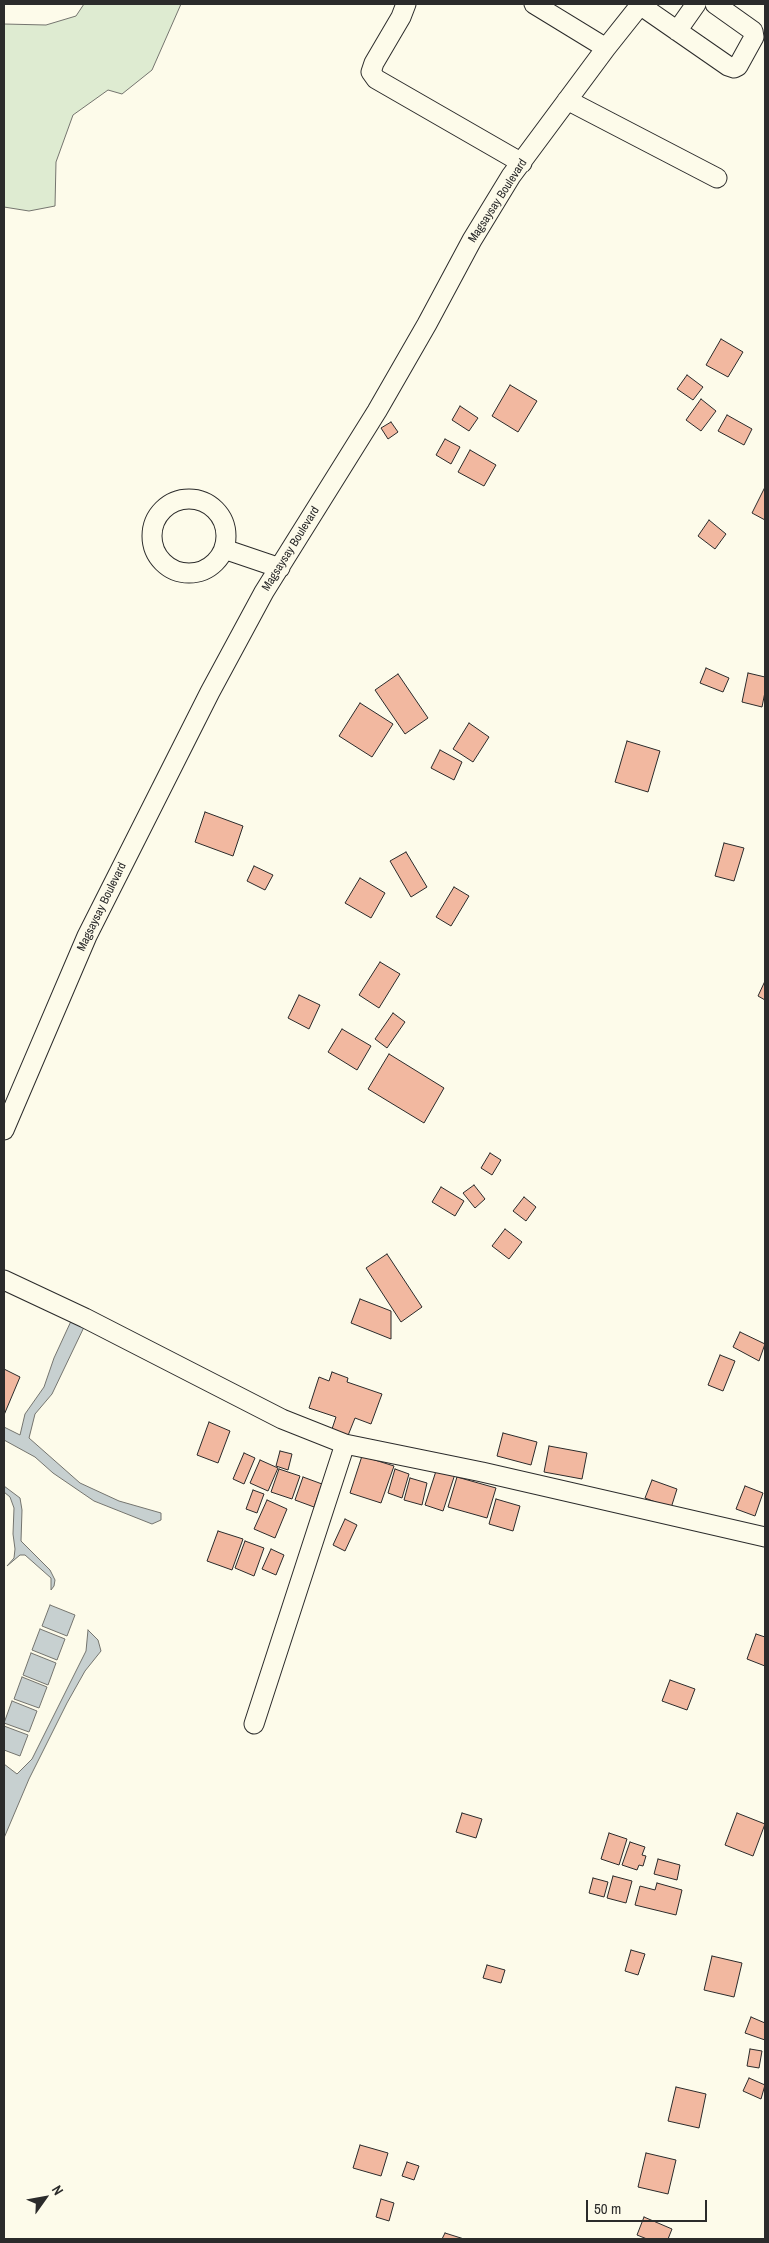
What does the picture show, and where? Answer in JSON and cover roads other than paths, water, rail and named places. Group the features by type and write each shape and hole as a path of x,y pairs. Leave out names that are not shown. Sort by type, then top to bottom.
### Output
{"street":[{"path":"406,4 401,17 374,63 371,72 376,79 522,163"},
{"path":"534,4 606,48"},
{"path":"641,4 728,66 738,66 754,37 754,31 715,4"},
{"name":"Magsaysay Boulevard","path":"4,1130 87,936 210,692 264,592 381,403 427,324 472,240 522,163 567,100 641,4"},
{"path":"677,31 696,4"},
{"path":"567,100 717,178"},
{"path":"224,549 280,568"},
{"path":"4,1280 85,1318 282,1419 345,1444 482,1472 765,1537"},
{"path":"254,1724 345,1444"}]}
